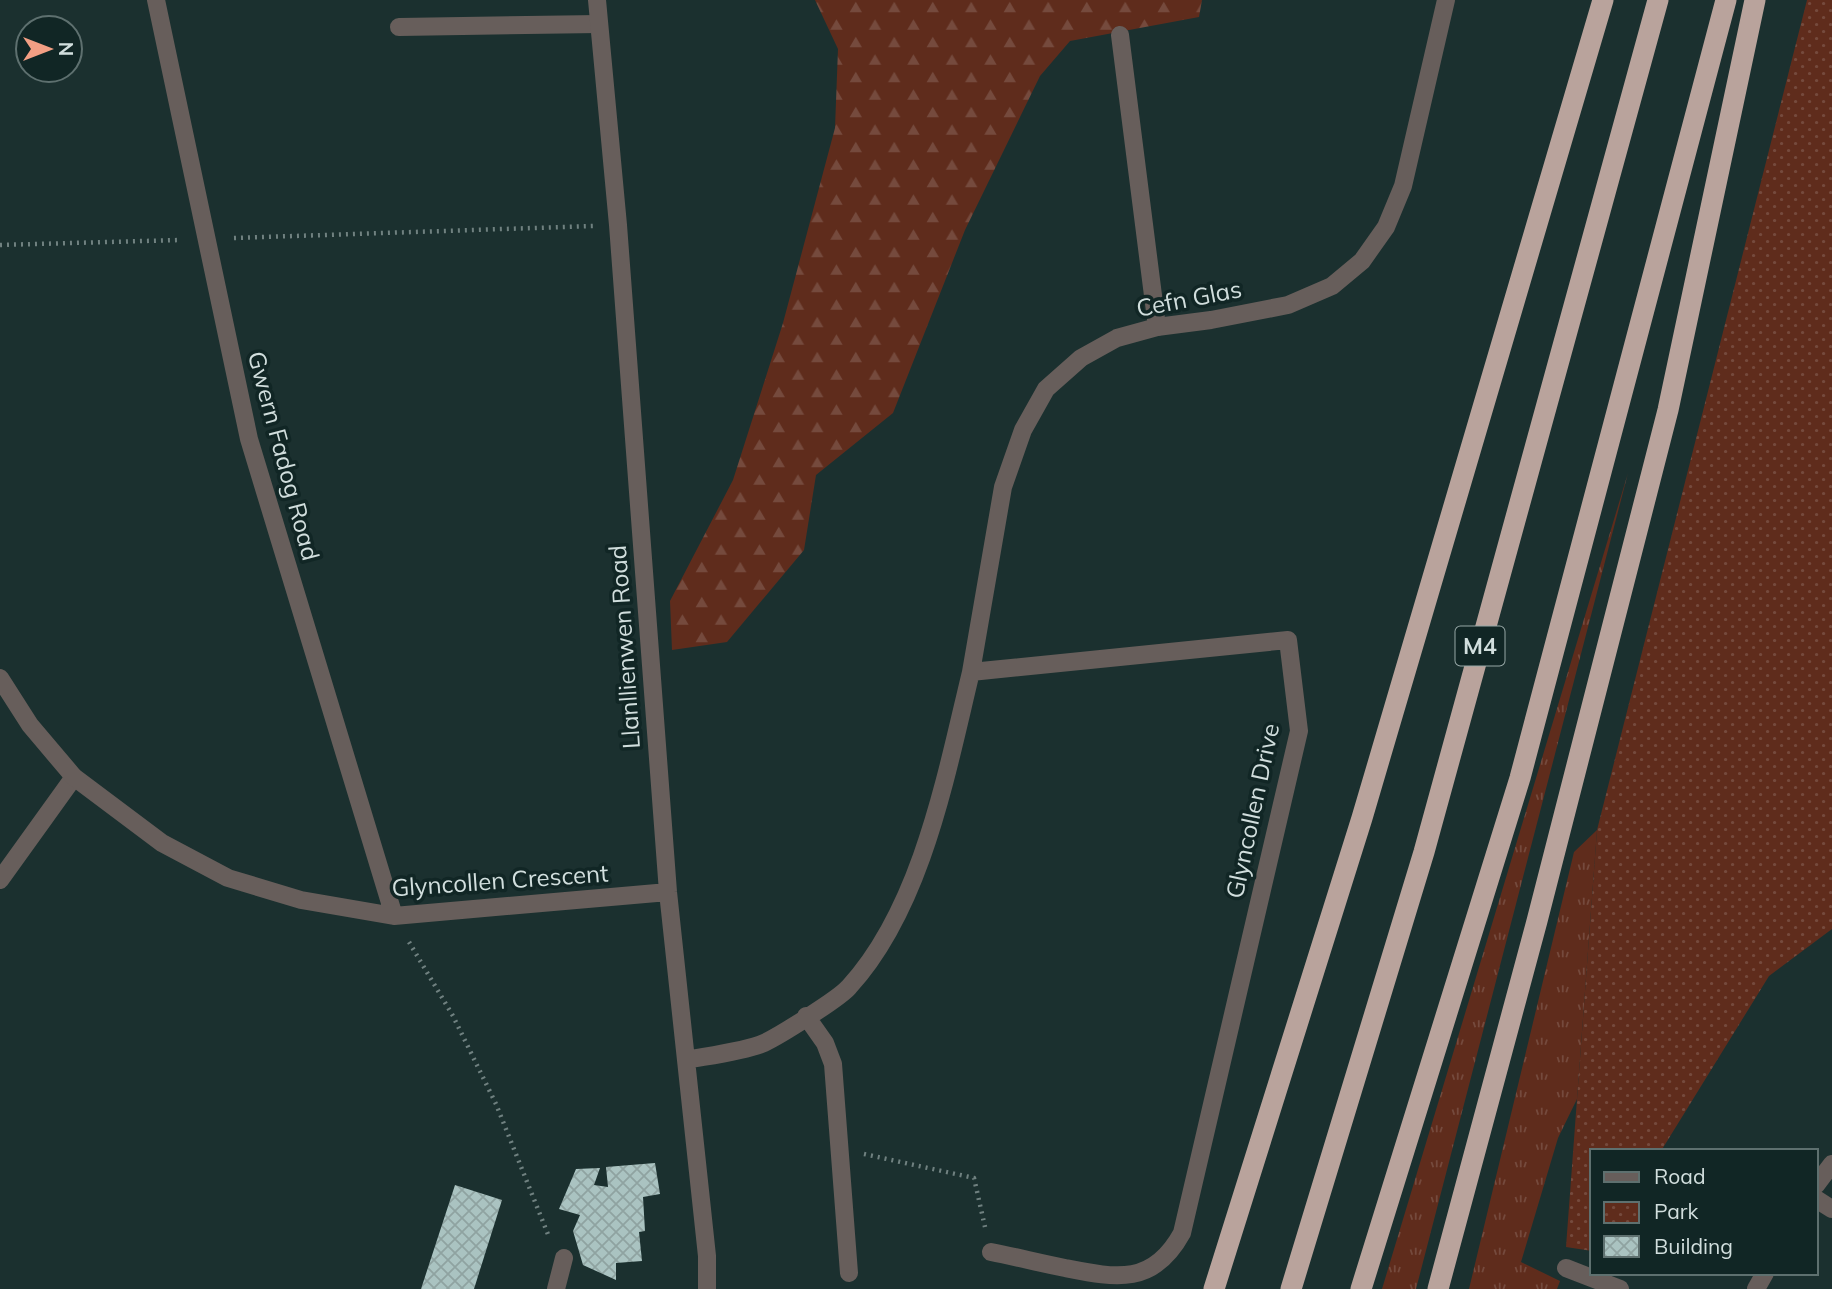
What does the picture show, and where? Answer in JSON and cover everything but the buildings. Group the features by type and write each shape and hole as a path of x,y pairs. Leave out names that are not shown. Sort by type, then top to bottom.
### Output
{"highway":[{"name":"M4","path":"1214,1289 1366,805 1603,0"},
{"name":"M4","path":"1291,1289 1424,852 1658,0"},
{"path":"1361,1289 1520,778 1726,0"},
{"path":"1438,1289 1540,908 1668,410 1755,0"}],"street":[{"name":"Gwern Fadog Road","path":"156,0 248,439 394,916"},
{"name":"Llanllienwen Road","path":"597,0 618,225 668,892 708,1256 706,1289"},
{"name":"Cefn Glas","path":"971,672 1003,487 1023,430 1046,389 1081,358 1117,338 1157,327 1288,305 1332,286 1362,261 1386,227 1403,186 1446,0"},
{"path":"399,27 599,24"},
{"path":"1120,35 1157,327"},
{"name":"Glyncollen Drive","path":"971,672 1288,640 1299,731 1182,1233 1172,1251 1153,1266 1133,1274 1108,1277 991,1252"},
{"path":"686,1060 764,1043 847,990 875,955 908,896 943,786 971,672"},
{"name":"Glyncollen Crescent","path":"0,678 30,725 74,777 162,844 228,878 301,900 394,916 668,892"},
{"path":"0,880 74,777"},
{"path":"806,1016 825,1043 833,1064 849,1273"},
{"path":"1818,1182 1832,1164"},
{"path":"1566,1268 1620,1289"}],"path":[{"path":"0,246 618,225"},
{"path":"394,916 453,1016 496,1104 546,1226 560,1274"},
{"path":"839,1149 974,1178 991,1252"}],"green space":[{"path":"815,0 1202,0 1199,17 1070,41 1040,76 965,230 893,413 816,475 804,550 727,642 672,650 670,601 733,480 783,323 835,128 838,49"},
{"path":"1807,0 1832,0 1832,929 1769,976 1662,1149 1590,1149 1590,1251 1566,1247 1597,830"},
{"path":"1628,473 1416,1289 1382,1289"},
{"path":"1597,830 1577,1099 1558,1138 1521,1262 1560,1281 1557,1289 1469,1289 1574,852"}]}
